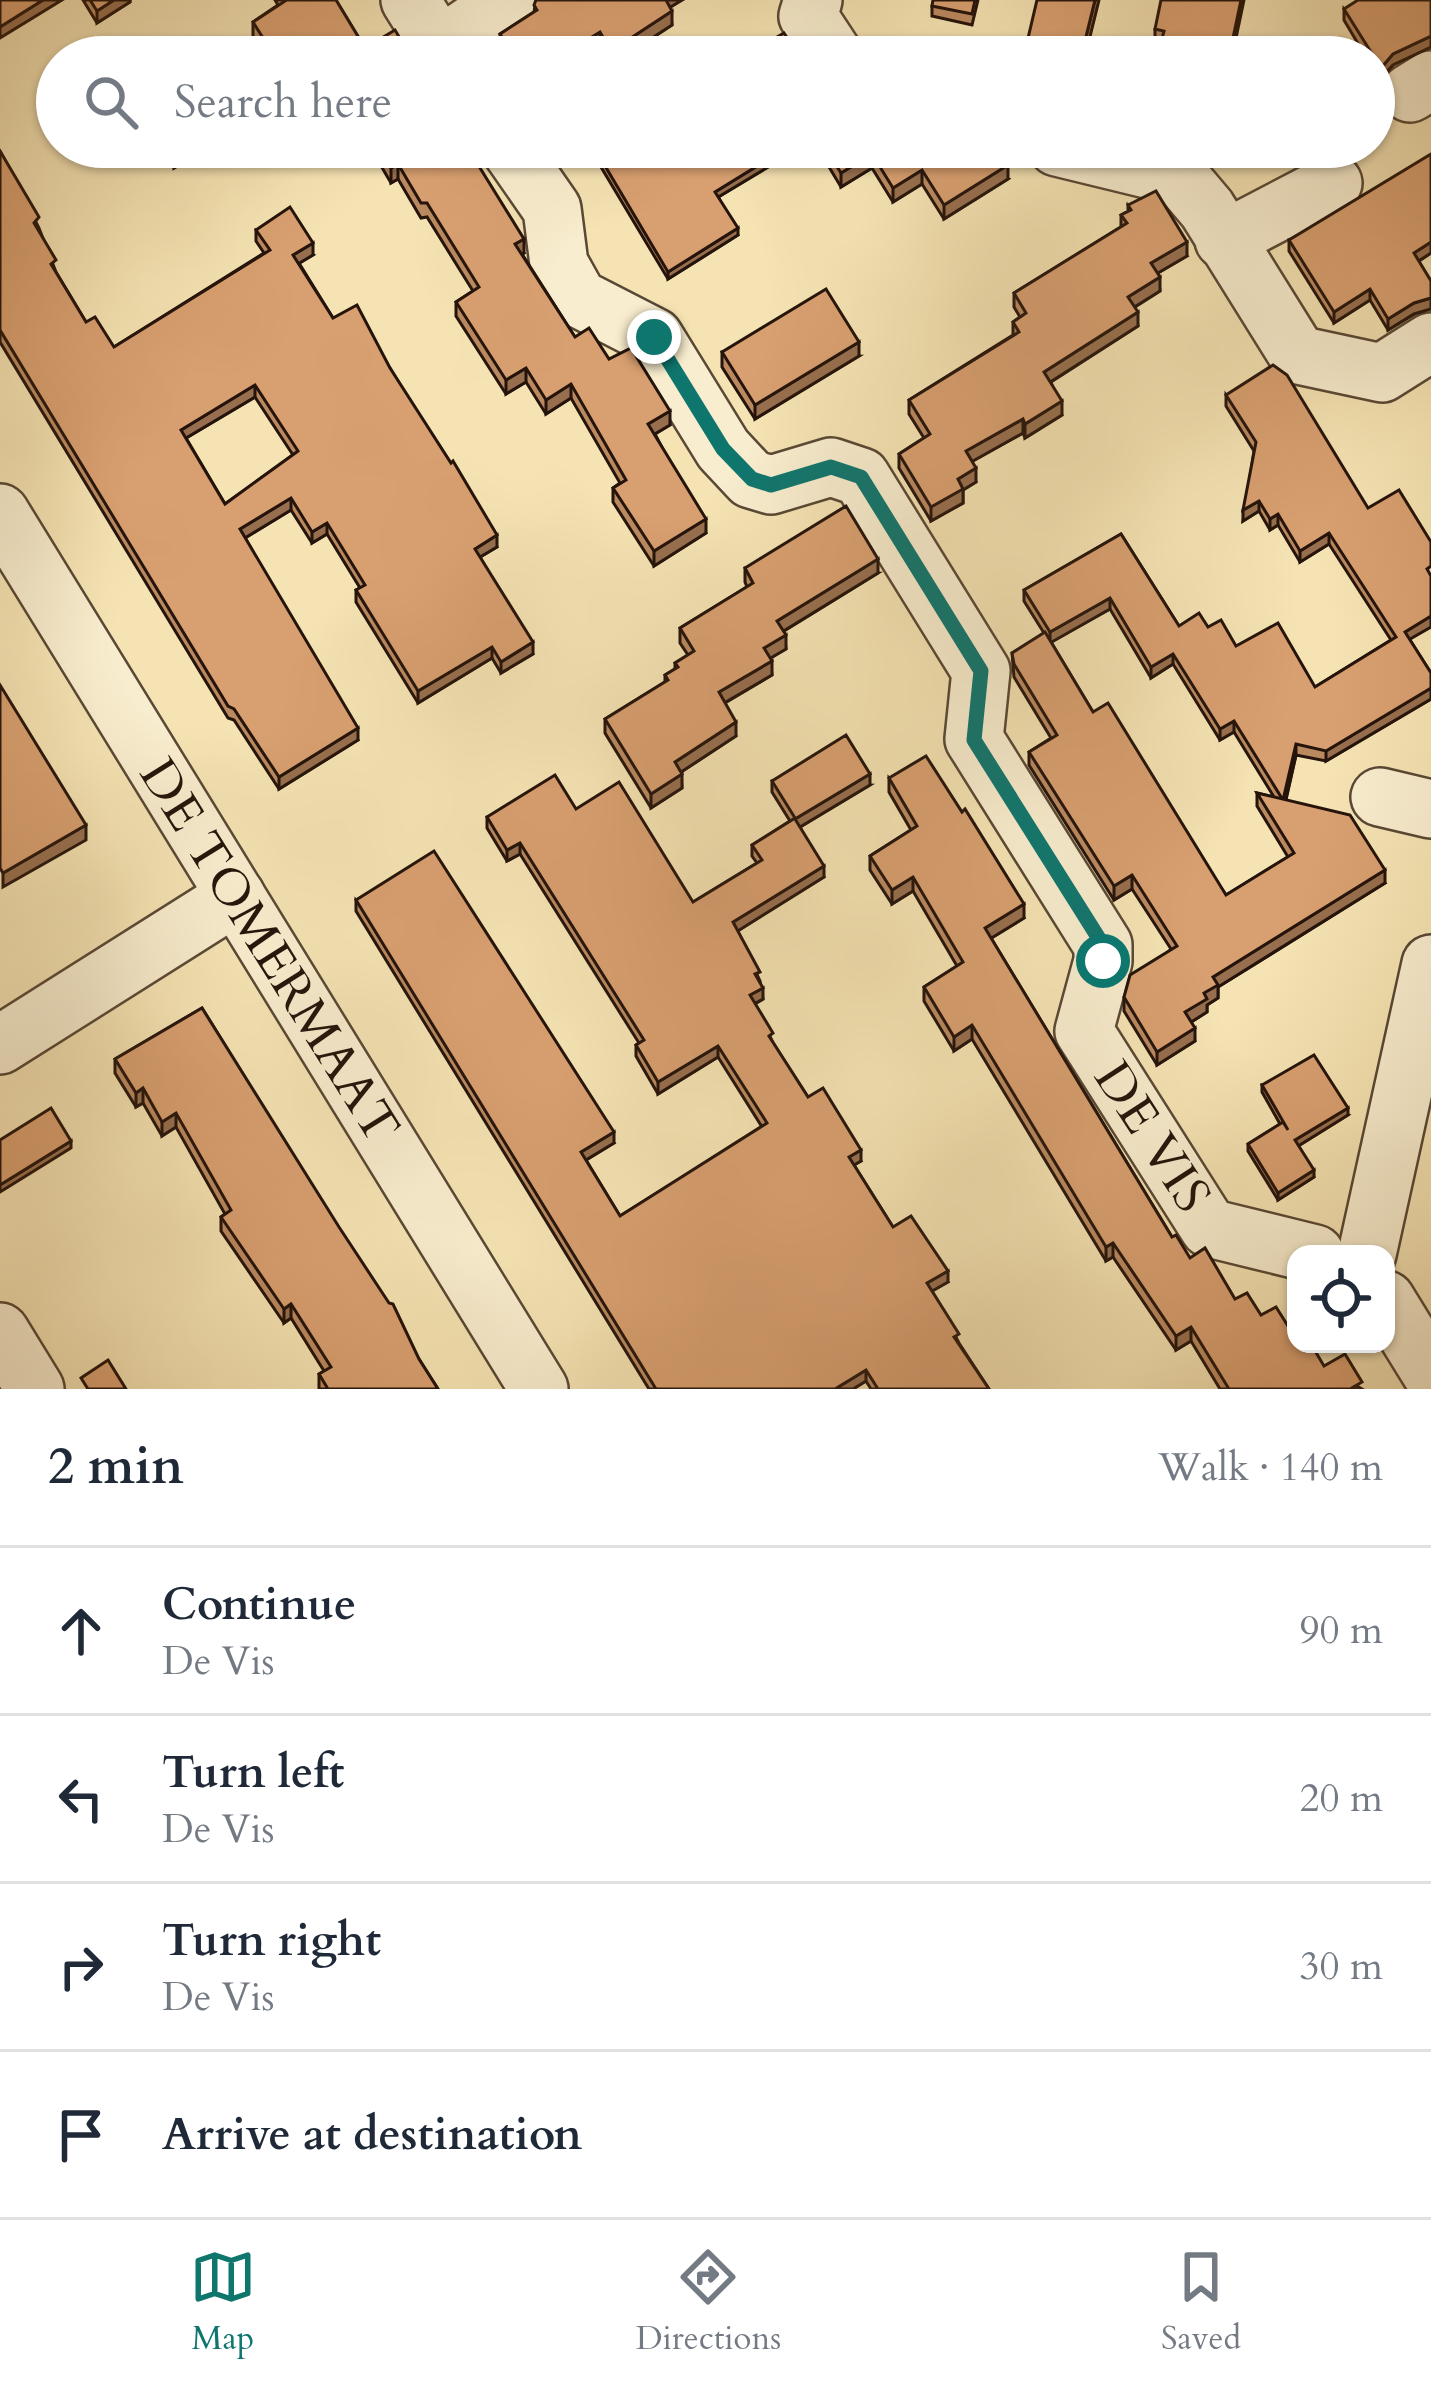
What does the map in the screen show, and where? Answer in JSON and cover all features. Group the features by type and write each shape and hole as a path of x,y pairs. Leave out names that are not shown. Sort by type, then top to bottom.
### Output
{"street":[{"path":"410,0 433,36"},
{"path":"463,36 508,0"},
{"path":"813,0 808,16 821,36"},
{"name":"DE VIS","path":"524,168 552,209 559,264 578,298 654,337 723,449 752,479 771,485 831,467 861,477 981,671 974,740 1103,945 1084,1031 1209,1228 1287,1247"},
{"path":"1143,168 1180,177 1207,209 1298,355 1382,373 1431,342"},
{"path":"1224,240 1333,183"},
{"name":"DE TOMERMAAT","path":"0,513 539,1389"},
{"path":"0,1045 236,896"},
{"path":"1369,1245 1431,964"},
{"path":"1395,1314 1431,1372"},
{"path":"0,1332 35,1389"}],"building":[{"path":"0,0 43,0 0,27"},
{"path":"90,0 114,0 97,11"},
{"path":"336,0 358,36 262,36 253,22 285,1"},
{"path":"536,0 666,0 672,11 634,36 602,36 600,32 593,36 501,36 537,10"},
{"path":"933,0 975,0 972,14 932,6"},
{"path":"1037,0 1095,0 1086,36 1029,36"},
{"path":"1161,0 1241,0 1233,36 1163,36 1164,31 1155,29"},
{"path":"1358,0 1431,0 1431,36 1395,53 1395,36 1361,36 1344,9"},
{"path":"0,151 39,217 34,223 56,260 51,264 86,322 95,317 114,347 270,250 256,230 290,207 313,243 293,255 333,318 357,305 390,368 497,535 475,549 533,642 501,662 492,647 418,691 356,590 365,585 327,523 312,532 291,498 240,529 358,728 279,777 228,706 0,330","holes":["255,385 298,451 225,504 181,430"]},
{"path":"1431,154 1431,242 1414,253 1431,281 1431,298 1388,319 1370,289 1334,312 1289,240"},
{"path":"400,168 480,168 524,239 515,244 575,337 589,328 609,359 631,348 670,411 648,424 706,519 654,551 613,488 626,480 571,384 546,400 526,368 506,380 456,302 479,287 427,203 421,203"},
{"path":"606,168 754,168 715,192 738,228 668,272"},
{"path":"881,168 1003,168 944,205 922,170 893,188"},
{"path":"1156,191 1187,242 1151,263 1160,277 1128,297 1138,312 1044,372 1062,401 966,451 976,468 958,479 963,489 931,507 899,454 930,434 909,400 1019,332 1013,322 1026,313 1014,293 1127,223 1121,215 1131,210 1128,205"},
{"path":"826,289 859,342 755,405 722,352"},
{"path":"1273,365 1287,375 1368,508 1399,490 1431,542 1427,569 1431,616 1405,632 1431,673 1431,688 1326,751 1296,744 1283,800 1234,721 1220,729 1173,654 1151,667 1110,598 1050,632 1024,590 1121,534 1179,626 1199,613 1208,627 1221,620 1236,646 1278,623 1315,687 1396,637 1329,533 1300,551 1278,514 1270,519 1259,501 1243,510 1256,442 1226,395"},
{"path":"846,506 878,559 777,621 786,635 764,648 772,661 719,692 736,722 675,762 682,774 651,794 605,719 668,680 665,675 678,667 675,663 694,651 680,628 753,583 745,568"},
{"path":"1045,632 1093,712 1108,703 1226,895 1294,853 1257,793 1350,815 1385,870 1213,977 1218,985 1204,993 1207,999 1185,1012 1195,1028 1157,1052 1124,997 1130,975 1177,946 1132,875 1114,886 1029,752 1057,735 1012,653"},
{"path":"0,685 86,825 3,873 0,868"},
{"path":"846,735 870,774 795,819 824,866 733,922 760,972 755,974 763,988 750,995 773,1033 769,1036 808,1097 823,1088 861,1150 849,1157 893,1227 911,1216 948,1271 927,1283 959,1334 954,1337 989,1389 878,1389 866,1370 835,1389 656,1389 356,900 434,851 614,1132 581,1152 620,1216 767,1123 718,1046 658,1082 636,1045 644,1040 520,843 507,850 487,817 555,775 576,809 619,782 693,902 762,860 752,845 795,818 772,781"},
{"path":"926,756 1024,904 985,928 1172,1237 1176,1235 1190,1258 1205,1248 1235,1299 1247,1293 1261,1315 1276,1307 1287,1324 1287,1353 1316,1353 1324,1366 1345,1354 1362,1382 1350,1389 1229,1389 1191,1327 1176,1336 1113,1243 1106,1247 972,1025 954,1037 924,987 963,962 913,877 892,890 870,856 917,826 889,778"},
{"path":"202,1008 339,1227 393,1304 438,1389 328,1389 319,1374 331,1367 291,1304 284,1309 221,1217 231,1210 176,1113 162,1122 143,1088 136,1093 115,1059"},
{"path":"1314,1055 1348,1108 1295,1140 1314,1170 1278,1193 1248,1144 1283,1122 1288,1130 1262,1085"},
{"path":"51,1108 71,1141 0,1185 0,1140"},
{"path":"108,1360 126,1389 88,1389 81,1378"}],"route":[{"path":"654,337 723,449 752,479 771,485 831,467 861,477 981,671 974,740 1103,945 1103,961"}]}
